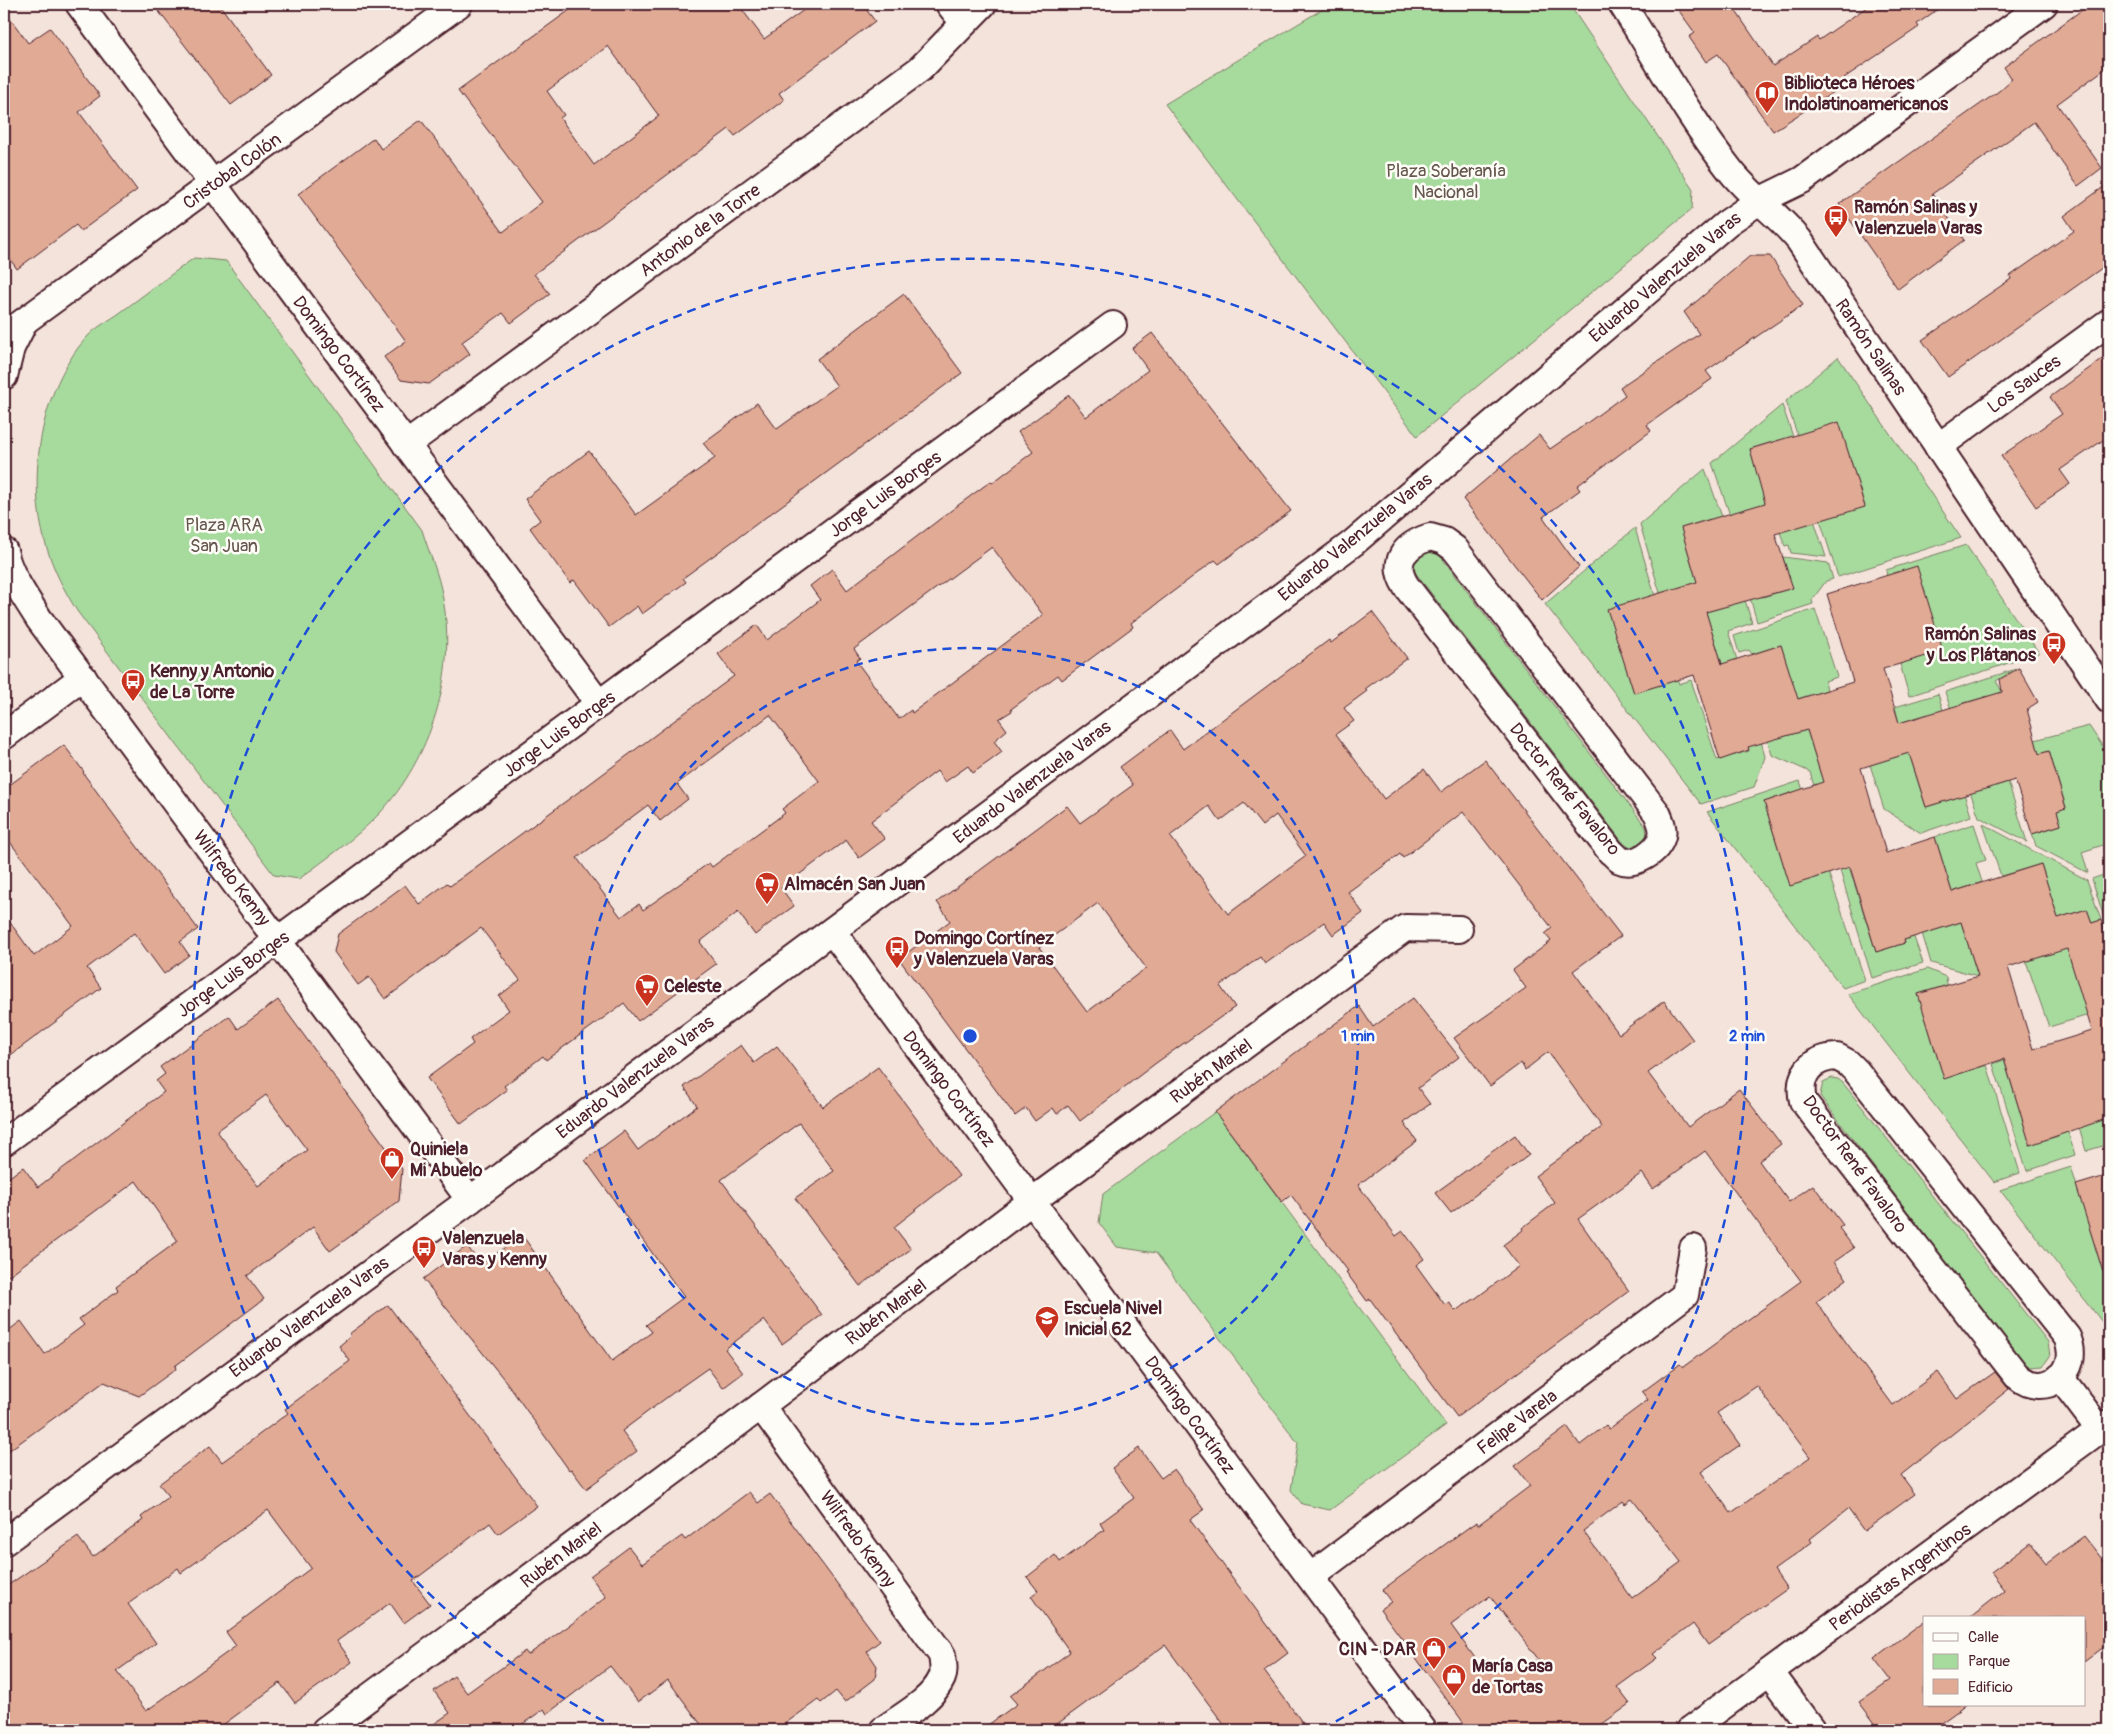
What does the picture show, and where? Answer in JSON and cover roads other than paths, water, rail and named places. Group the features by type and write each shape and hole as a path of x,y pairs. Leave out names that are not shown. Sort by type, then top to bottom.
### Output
{"street":[{"name":"Domingo Cortínez","path":"79,4 599,704"},
{"name":"Cristobal Colón","path":"4,336 459,4"},
{"name":"Antonio de la Torre","path":"406,445 920,69 957,14 983,4"},
{"name":"Ramón Salinas","path":"1622,4 1712,146 1731,171 1799,240 2108,696"},
{"name":"Eduardo Valenzuela Varas","path":"4,1542 470,1200 1353,543 1727,223 1759,201 1802,180 2044,4"},
{"path":"4,376 11,348 24,321"},
{"name":"Los Sauces","path":"1938,447 2109,322"},
{"name":"Jorge Luis Borges","path":"4,1142 1113,325"},
{"path":"1388,514 1412,546"},
{"name":"Doctor René Favaloro","path":"1437,538 1450,545 1461,557 1657,813 1662,829 1662,837 1650,853 1629,862 1620,860 1611,852 1406,586 1400,576 1398,565 1401,558 1412,546 1424,539 1437,538"},
{"name":"Wilfredo Kenny","path":"4,551 18,583 35,612 470,1200"},
{"path":"4,736 83,678"},
{"name":"Rubén Mariel","path":"325,1730 761,1406 1032,1201 1405,928 1458,930"},
{"name":"Domingo Cortínez","path":"832,931 1423,1730"},
{"name":"Doctor René Favaloro","path":"1837,1057 1848,1063 1857,1072 2067,1337 2072,1347 2072,1357 2066,1372 2060,1377 2041,1386 2032,1386 2017,1376 1804,1100 1801,1089 1804,1077 1811,1066 1824,1058 1837,1057"},
{"name":"Felipe Varela","path":"1310,1577 1685,1296 1693,1248"},
{"path":"2060,1377 2105,1426"},
{"name":"Wilfredo Kenny","path":"761,1406 942,1655 944,1666 942,1677 935,1689 883,1730"},
{"name":"Periodistas Argentinos","path":"1690,1730 2105,1426"},
{"path":"1770,1672 1814,1730"}],"place":[{"name":"Biblioteca Héroes Indolatinoamericanos","path":"1767,114"},
{"name":"Ramón Salinas y Valenzuela Varas","path":"1836,238"},
{"name":"Ramón Salinas y Los Plátanos","path":"2054,665"},
{"name":"Kenny y Antonio de La Torre","path":"133,702"},
{"name":"Almacén San Juan","path":"767,905"},
{"name":"Domingo Cortínez y Valenzuela Varas","path":"897,969"},
{"name":"Celeste","path":"647,1007"},
{"name":"Quiniela Mi Abuelo","path":"392,1180"},
{"name":"Valenzuela Varas y Kenny","path":"424,1269"},
{"name":"Escuela Nivel Inicial 62","path":"1047,1339"},
{"name":"CIN - DAR","path":"1434,1670"},
{"name":"María Casa de Tortas","path":"1454,1697"}],"park label":[{"name":"Plaza Soberanía Nacional","path":"1446,181"},
{"name":"Plaza ARA San Juan","path":"224,535"}]}
